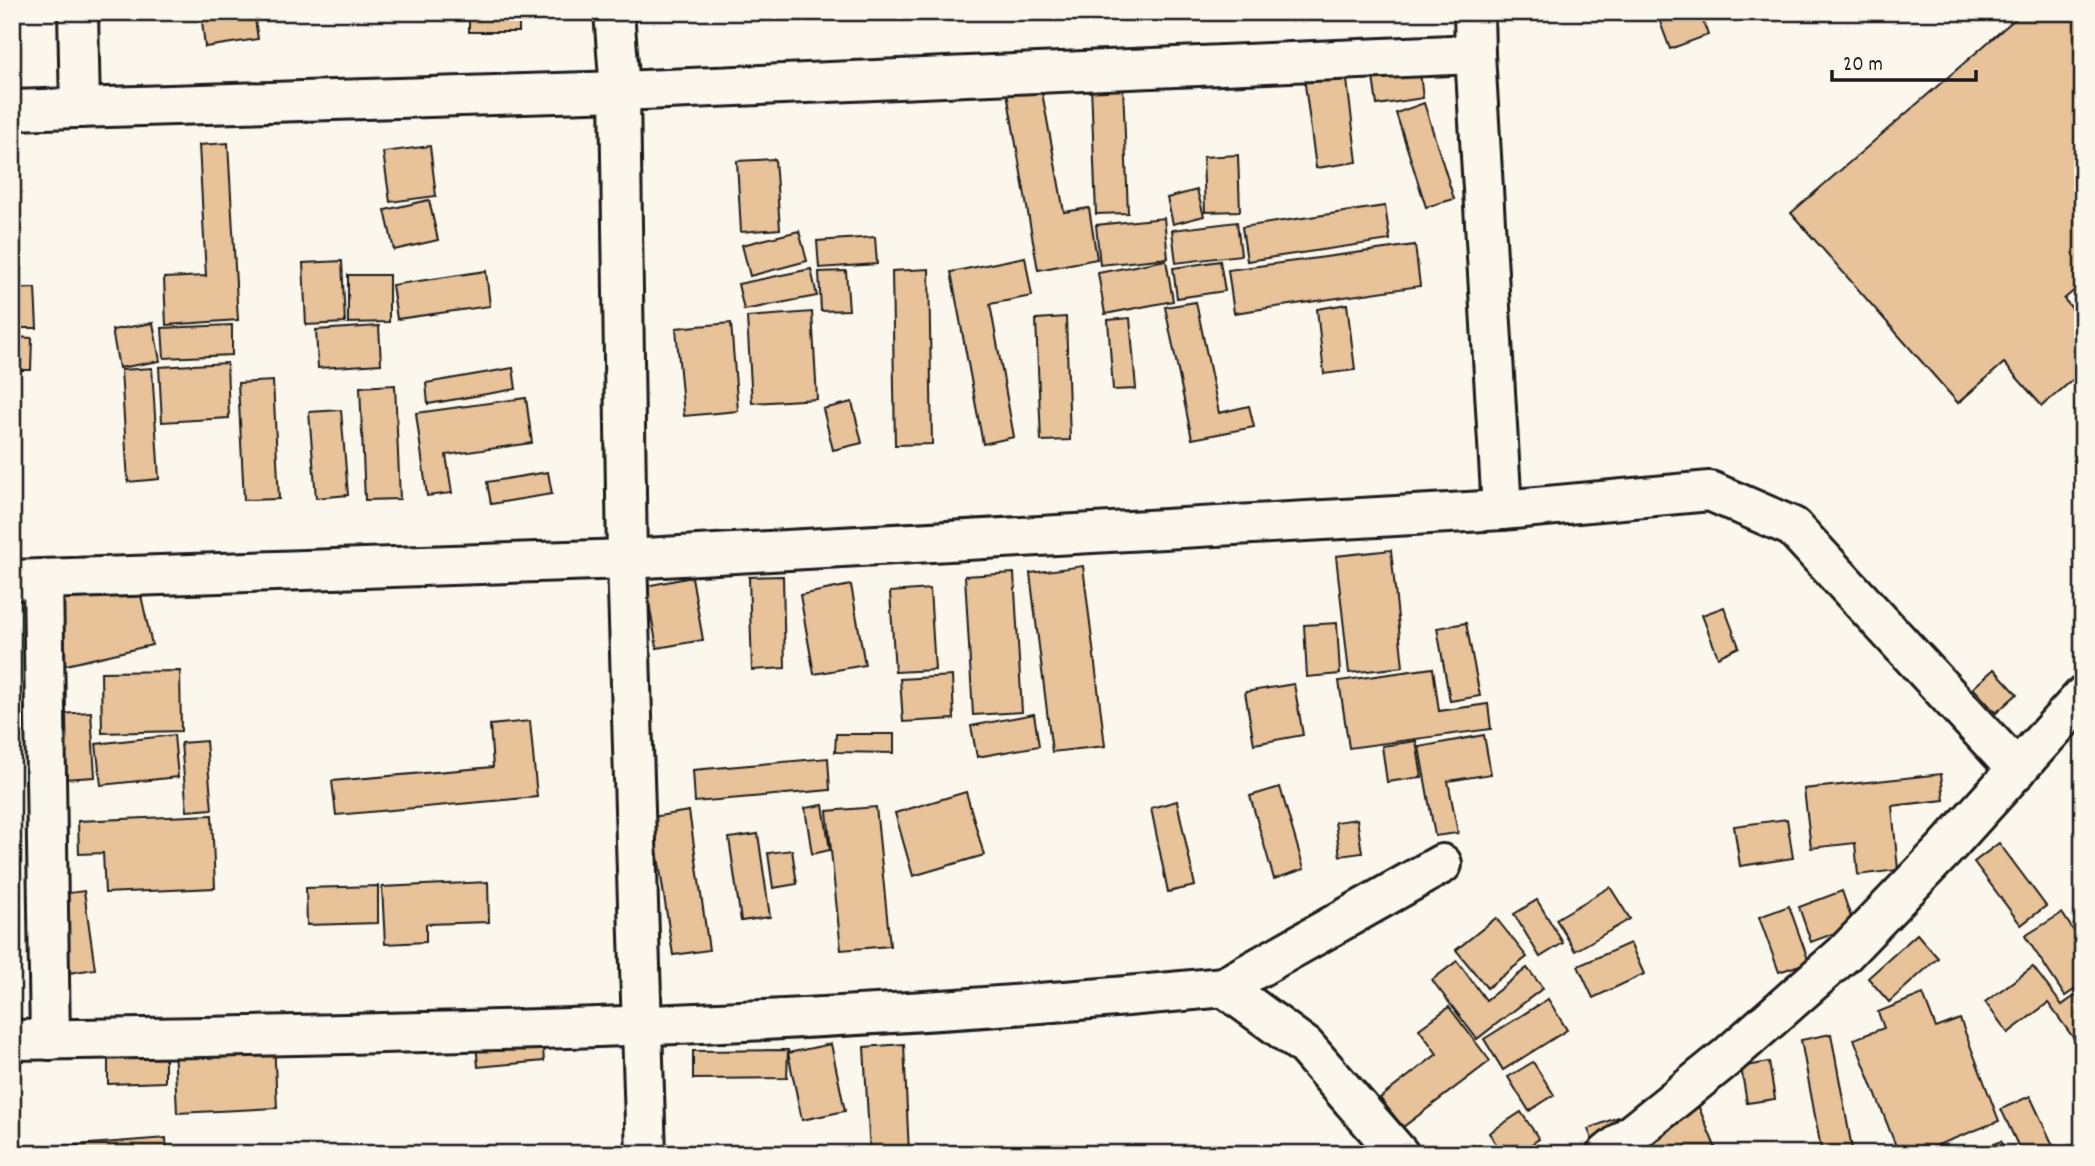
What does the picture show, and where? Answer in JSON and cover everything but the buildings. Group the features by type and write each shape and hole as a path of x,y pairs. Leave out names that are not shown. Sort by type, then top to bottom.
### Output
{"street":[{"path":"78,12 80,108"},
{"path":"614,12 620,91 627,559 646,1154"},
{"path":"1474,12 1502,510"},
{"path":"12,110 620,91 1475,54"},
{"path":"50,1040 28,580 627,559 1502,510 1710,491 1793,527 2017,770"},
{"path":"1607,1154 1727,1057 1844,954 1945,849 2083,696"},
{"path":"12,1040 641,1027 1086,1001 1224,987 1442,864"},
{"path":"1224,987 1305,1046 1399,1154"}]}
